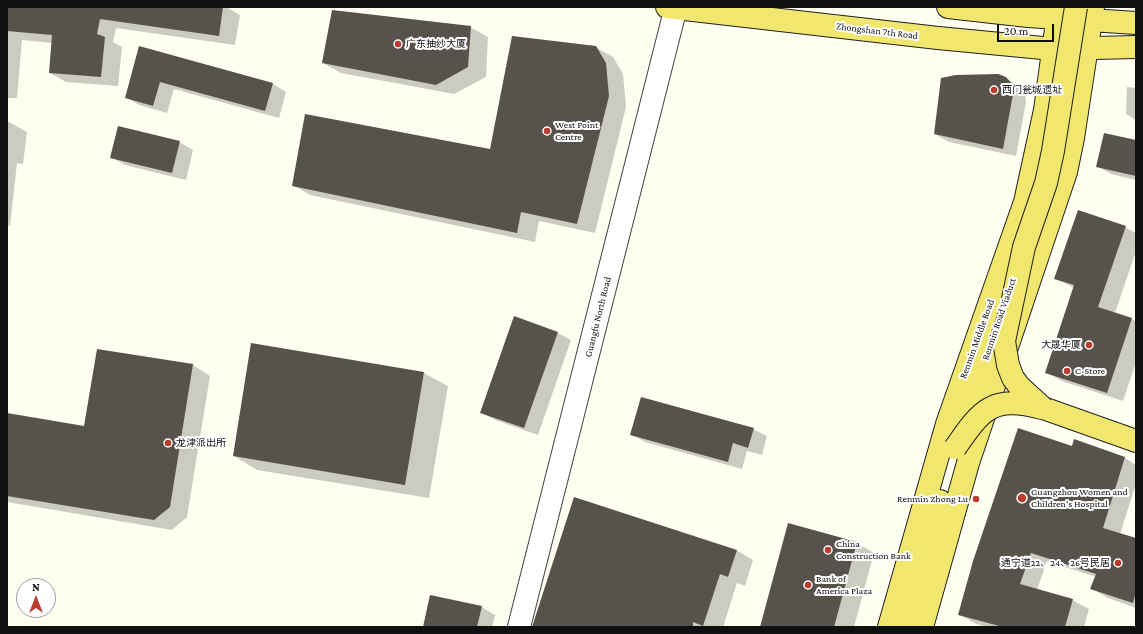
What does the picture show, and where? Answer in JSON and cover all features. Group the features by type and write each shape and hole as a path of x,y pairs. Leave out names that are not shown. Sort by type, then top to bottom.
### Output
{"main road":[{"name":"Zhongshan 7th Road","path":"673,7 938,38 1053,48 1087,49 1136,47"},
{"path":"948,7 1087,12 1136,23"},
{"name":"Renmin Middle Road","path":"889,627 947,424 1025,202 1040,137 1058,12"},
{"path":"922,627 968,463 1066,172 1087,49 1087,12"},
{"name":"Renmin Road Viaduct","path":"905,627 955,448 1046,183 1087,12"},
{"path":"1024,247 1004,341 1008,365 1014,378 1019,386 1043,408"},
{"path":"955,448 972,423 995,405 1013,402 1043,408 1136,440"}],"street":[{"name":"Guangfu North Road","path":"519,627 673,7"}],"building":[{"path":"7,7 223,7 219,36 100,19 97,34 105,37 101,77 49,73 52,35 7,31"},
{"name":"广东抽纱大厦","path":"332,10 471,26 468,67 436,85 322,63"},
{"name":"West Point Centre","path":"512,36 596,46 606,63 609,96 577,224 521,212 517,233 292,186 305,114 490,149"},
{"path":"139,46 273,83 265,111 160,82 153,106 125,98"},
{"name":"西门瓮城遗址","path":"998,74 1006,77 1012,84 1013,94 1003,149 934,134 941,78 956,75"},
{"path":"118,126 180,141 172,173 110,158"},
{"path":"1104,133 1136,140 1136,176 1096,167"},
{"path":"1078,210 1126,226 1098,307 1132,318 1107,393 1045,373 1074,285 1054,279"},
{"path":"514,316 558,332 524,428 480,413"},
{"path":"251,343 424,372 405,485 233,456"},
{"path":"97,349 193,364 170,507 154,520 7,496 7,413 84,426"},
{"path":"641,397 754,428 748,448 733,443 728,462 630,435"},
{"path":"1018,428 1072,446 1074,439 1125,457 1103,528 1136,538 1136,592 1133,603 1090,589 1096,574 1031,553 1020,584 1073,599 1065,627 1003,627 958,615 973,561"},
{"path":"574,497 737,550 728,577 720,574 703,626 693,622 693,627 532,627"},
{"name":"Bank of America Plaza","path":"788,523 857,542 834,627 760,627"},
{"path":"430,595 482,606 477,627 423,627"}],"place":[{"name":"广东抽纱大厦","path":"398,44"},
{"name":"西门瓮城遗址","path":"994,90"},
{"name":"West Point Centre","path":"547,131"},
{"name":"大晟华厦","path":"1089,345"},
{"name":"C-Store","path":"1067,371"},
{"name":"龙津派出所","path":"168,443"},
{"name":"Guangzhou Women and Children's Hospital","path":"1022,498"},
{"name":"Renmin Zhong Lu","path":"976,499"},
{"name":"China Construction Bank","path":"828,550"},
{"name":"通宁道22、24、26号民居","path":"1118,563"},
{"name":"Bank of America Plaza","path":"808,585"}]}
